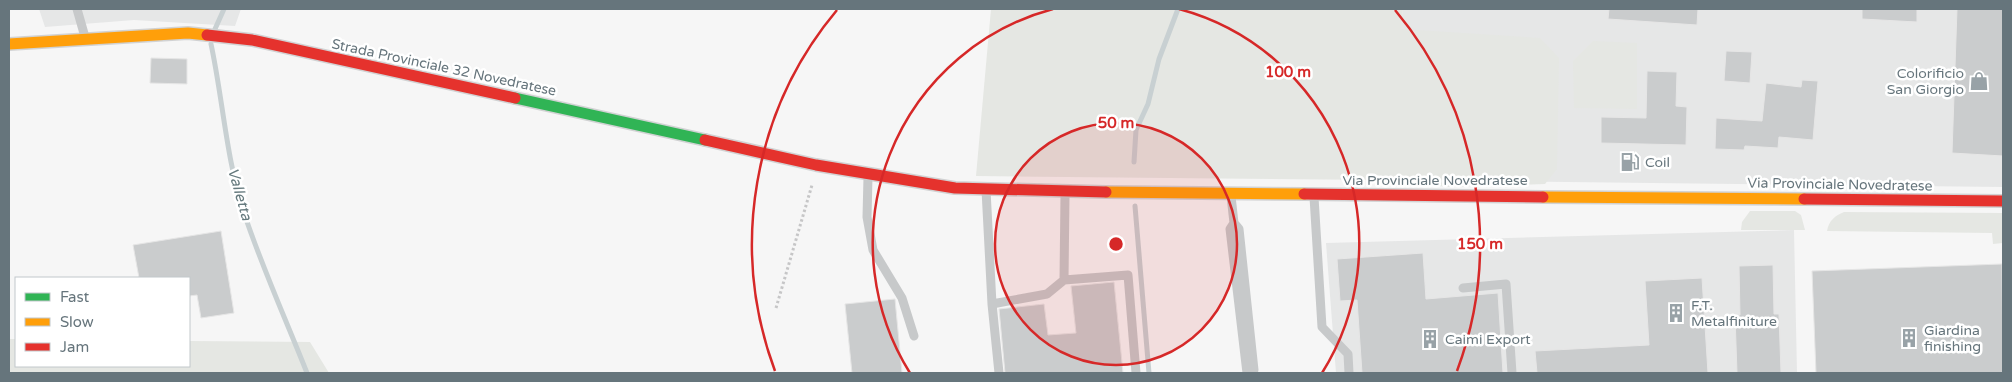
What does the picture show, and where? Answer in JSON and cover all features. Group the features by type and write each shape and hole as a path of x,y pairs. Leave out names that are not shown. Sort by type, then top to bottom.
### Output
{"main road":[{"name":"Strada Provinciale 32 Novedratese","path":"9,44 188,33 252,40 816,165 868,174"},
{"name":"Via Provinciale Novedratese","path":"868,174 955,188 1065,192 2003,202"}],"lane":[{"path":"77,9 86,40"},
{"path":"868,174 867,217 873,250 902,298 914,336"},
{"path":"986,190 992,304 999,373"},
{"path":"1064,280 1065,192"},
{"path":"1231,193 1234,223 1239,229 1254,370 1252,373"},
{"path":"1314,194 1322,327 1348,354 1349,373"},
{"path":"1234,223 1230,229 1247,373"},
{"path":"992,304 1047,294 1064,280 1128,275 1136,373"},
{"path":"1463,288 1506,284 1512,373"}],"path":[{"path":"776,308 810,195 816,165"}],"shaded area":[{"path":"39,9 241,9 235,26 134,20 45,27"},
{"path":"991,9 1403,9 1401,29 1540,38 1559,58 1557,169 1545,184 1449,187 1380,180 976,176"},
{"path":"1403,9 2003,9 2003,187 1380,180"},
{"path":"1593,41 1637,43 1637,109 1574,108 1573,61"},
{"path":"1750,211 1795,211 1801,215 1805,230 1741,230 1742,222"},
{"path":"1844,212 2003,213 2003,243 1993,244 1992,233 1827,231 1833,219"},
{"path":"1794,230 1797,373 1336,373 1326,243"},
{"path":"9,339 15,339 15,367 190,367 190,341 310,342 329,373 9,373"}],"building":[{"path":"1609,9 1698,9 1697,25 1608,19"},
{"path":"1862,9 1917,9 1917,22 1862,19"},
{"name":"Colorificio San Giorgio","path":"1957,9 2003,9 2003,156 1952,153"},
{"path":"1726,51 1752,52 1750,83 1724,81"},
{"path":"151,58 187,59 187,84 150,83"},
{"path":"1647,71 1677,72 1676,106 1687,107 1686,145 1601,143 1601,117 1646,118"},
{"path":"1802,80 1818,81 1813,140 1779,137 1778,148 1745,146 1744,150 1715,149 1716,118 1762,121 1766,83 1801,87"},
{"path":"221,231 234,313 201,318 197,295 190,296 190,277 139,277 133,245"},
{"name":"Caimi Export","path":"1423,253 1426,299 1498,293 1503,373 1362,373 1357,300 1340,301 1337,259"},
{"name":"Giardina finishing","path":"2002,264 2003,373 1816,373 1812,271"},
{"path":"1773,265 1774,314 1779,314 1781,373 1737,373 1735,316 1740,315 1739,266"},
{"name":"F.T. Metalfiniture","path":"1702,278 1708,373 1537,373 1535,351 1649,345 1645,281"},
{"path":"1114,282 1123,373 1005,373 999,309 1044,304 1048,335 1076,333 1071,286"},
{"path":"895,299 902,373 852,373 845,304"}],"waterway":[{"name":"Valletta","path":"215,29 224,9"},
{"path":"1134,162 1136,130 1148,104 1159,59 1178,9"},
{"name":"Valletta","path":"211,44 233,171 244,213 258,253 307,373"},
{"path":"1135,206 1149,373"}],"traffic: fast":[{"path":"515,98 705,140"}],"traffic: slow":[{"path":"9,44 188,33 207,35"},
{"path":"1106,192 1304,194"},
{"path":"1543,197 1804,199"}],"traffic: jam":[{"path":"207,35 252,40 515,98"},
{"path":"705,140 816,165 955,188 1106,192"},
{"path":"1304,194 1543,197"},
{"path":"1804,199 2003,201"}],"place":[{"name":"Colorificio San Giorgio","path":"1979,81"},
{"name":"Coil","path":"1630,162"},
{"name":"F.T. Metalfiniture","path":"1676,313"},
{"name":"Giardina finishing","path":"1909,338"},
{"name":"Caimi Export","path":"1430,339"}]}
